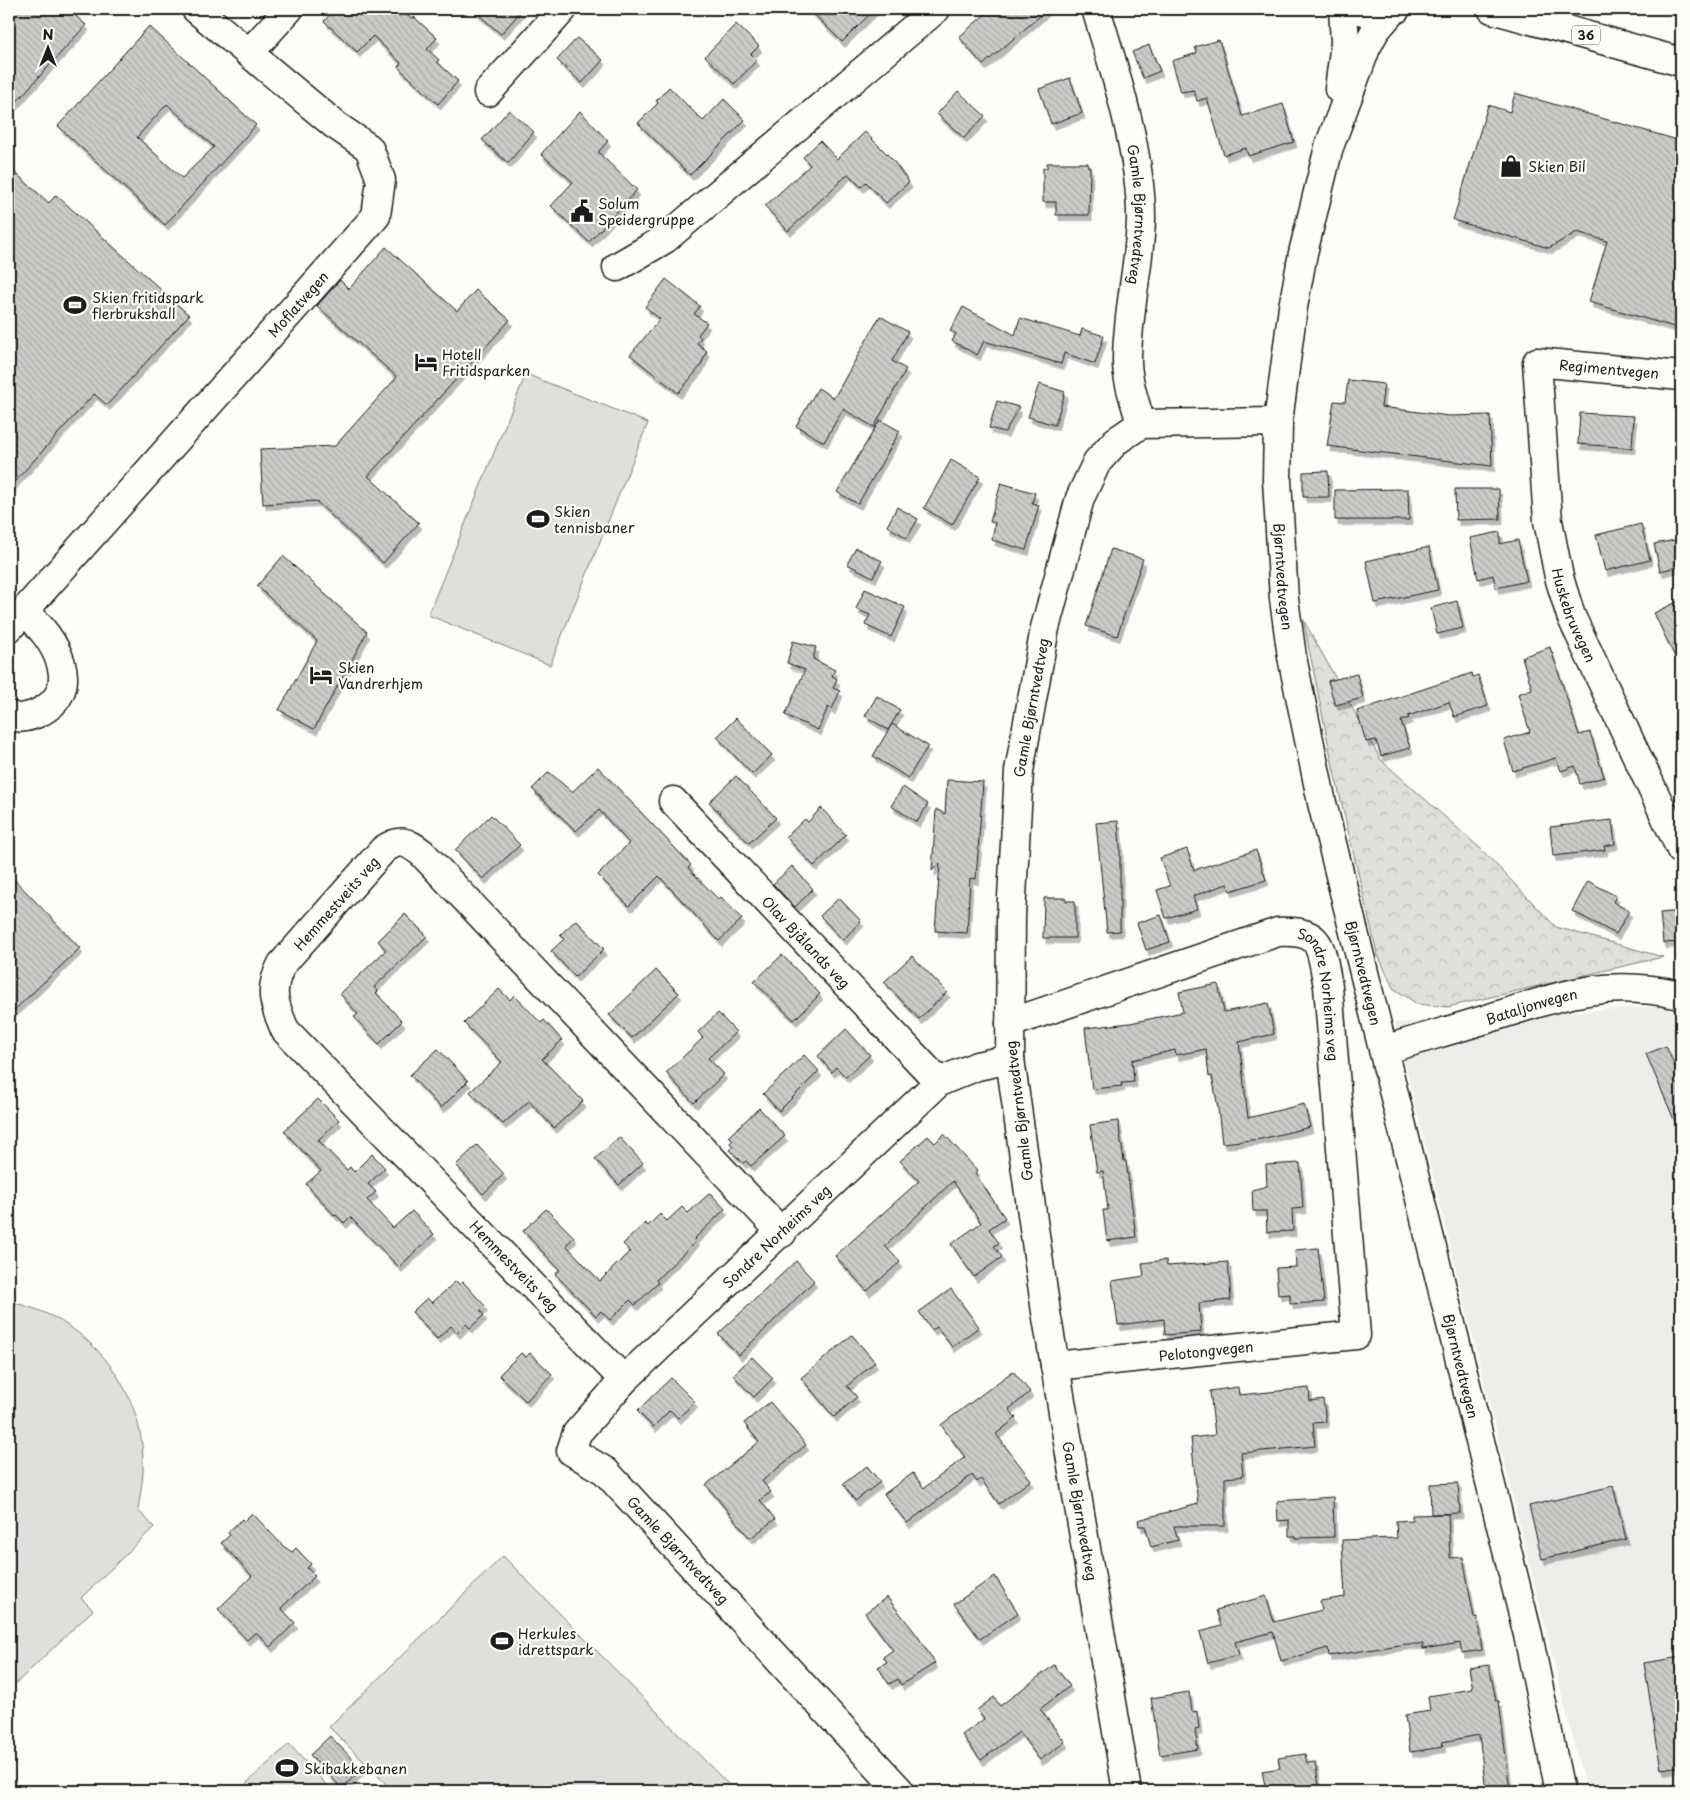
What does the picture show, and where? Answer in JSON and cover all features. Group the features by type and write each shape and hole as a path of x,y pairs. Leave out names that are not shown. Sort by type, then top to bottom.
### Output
{"main road":[{"name":"Moflatvegen","path":"17,620 254,351 376,216 381,180 369,148 334,125 250,52 196,9"},
{"path":"250,52 290,9"},
{"path":"488,92 563,9"},
{"path":"617,267 665,239 936,9"},
{"name":"Gamle Bjørntvedtveg","path":"1096,9 1126,118 1136,175 1141,220 1127,362 1131,390 1141,424 1116,441 1097,462 1080,498 1044,628 1019,771 1011,915 1010,1059 1055,1366 1127,1791"},
{"name":"Bjørntvedtvegen","path":"1330,147 1344,52 1343,9"},
{"path":"1357,9 1373,14 1394,10"},
{"name":"36","path":"1492,9 1681,62"},
{"name":"36","path":"1556,9 1681,43"},
{"name":"Bjørntvedtvegen","path":"1394,10 1374,31 1366,48 1330,147 1303,253 1292,307 1278,422 1280,541 1284,599 1292,657 1322,803 1528,1635 1560,1791"},
{"name":"Regimentvegen","path":"1537,362 1681,376"},
{"name":"Huskebruvegen","path":"1537,362 1548,521 1559,577 1571,616 1681,850"},
{"path":"1141,424 1278,422"},
{"name":"Moflatvegen","path":"9,716 14,718 31,716 52,706 60,692 64,678 61,660 38,624 17,620"},
{"name":"Olav Bjålands veg","path":"673,801 940,1082"},
{"name":"Hemmestveits veg","path":"624,1380 285,1030 272,991 282,964 383,850 393,843 402,842 422,853 782,1233"},
{"name":"Sondre Norheims veg","path":"1010,1023 1278,932 1300,931 1311,936 1320,948 1328,986 1356,1335"},
{"name":"Bataljonvegen","path":"1384,1050 1560,995 1594,989 1627,987 1681,996"},
{"name":"Sondre Norheims veg","path":"571,1451 577,1433 624,1380 940,1082 977,1066 1010,1059"},
{"name":"Pelotongvegen","path":"1055,1366 1356,1335"},
{"name":"Gamle Bjørntvedtveg","path":"571,1451 605,1471 900,1791"}],"shaded area":[{"path":"1666,1006 1681,1017 1681,1791 1586,1791 1395,1023"}],"green space":[{"name":"Skien tennisbaner","path":"526,374 648,423 550,665 428,615"},
{"path":"1303,619 1381,760 1481,849 1556,927 1663,957 1448,1007 1417,1004 1393,988 1377,953 1333,767"},
{"path":"9,1302 36,1309 61,1322 84,1338 104,1358 120,1380 132,1406 140,1433 143,1467 138,1510 154,1527 81,1598 93,1610 9,1690"},
{"name":"Herkules idrettspark","path":"503,1556 735,1791 393,1791 329,1727"},
{"name":"Skibakkebanen","path":"289,1744 332,1791 238,1791"}],"building":[{"path":"9,9 68,9 86,25 9,110"},
{"path":"335,9 400,9 412,19 414,17 437,38 427,49 439,60 437,62 458,81 438,104 398,67 401,63 373,36 357,52 324,21"},
{"path":"472,9 523,9 501,34"},
{"path":"809,9 875,9 842,42"},
{"path":"991,9 1048,9 983,65 959,37"},
{"path":"736,24 759,46 751,54 757,60 734,84 705,56"},
{"path":"149,26 256,125 165,225 58,126","holes":["167,104 214,147 182,178 137,137"]},
{"path":"577,38 603,60 582,83 557,60"},
{"path":"1219,40 1242,116 1283,104 1294,142 1248,156 1246,148 1224,155 1207,98 1197,101 1194,90 1181,92 1172,61 1197,53 1195,47"},
{"path":"1149,45 1160,71 1143,78 1132,52"},
{"path":"1070,78 1082,113 1051,124 1039,89"},
{"path":"669,87 703,121 724,99 745,120 690,175 638,123 658,103 656,101"},
{"path":"958,91 985,116 964,138 937,114"},
{"path":"1515,93 1681,141 1681,329 1589,302 1607,241 1577,232 1549,248 1453,220 1488,105 1510,112"},
{"path":"509,110 534,132 508,163 482,140"},
{"path":"580,111 608,141 598,152 637,190 589,242 551,206 573,182 541,154"},
{"path":"865,132 892,159 909,182 886,203 866,182 861,187 848,174 788,231 765,206 810,165 803,157 820,141 837,159"},
{"path":"1047,163 1088,163 1088,167 1090,167 1089,215 1056,215 1056,202 1043,202 1043,168 1047,168"},
{"path":"9,167 49,203 56,195 189,315 107,405 94,394 9,488"},
{"name":"Hotell Fritidsparken","path":"386,247 457,311 476,290 510,320 368,476 419,523 383,563 316,501 263,504 260,449 335,446 397,377 317,306 340,280 349,289"},
{"path":"666,279 700,306 694,314 707,323 698,335 701,338 697,343 707,351 700,367 678,393 630,355 660,319 645,307"},
{"path":"963,307 1015,335 1020,318 1080,336 1082,329 1104,336 1095,364 1064,353 1061,364 984,341 977,355 952,341 956,334 950,331"},
{"path":"880,316 908,332 892,361 906,369 874,427 843,409 824,442 796,426 818,388 834,398"},
{"path":"1348,380 1384,384 1381,407 1449,416 1490,415 1492,466 1327,446 1334,401 1345,402"},
{"path":"1039,384 1065,392 1055,425 1028,417"},
{"path":"997,401 1019,407 1005,432 989,428"},
{"path":"1580,413 1634,416 1632,448 1578,444"},
{"path":"880,420 900,431 858,504 837,492"},
{"path":"951,460 980,477 952,525 924,508"},
{"path":"1328,471 1329,497 1303,497 1303,472"},
{"path":"1001,483 1035,493 1032,503 1039,505 1026,550 992,540 995,523 990,522"},
{"path":"1408,489 1409,520 1335,520 1335,490"},
{"path":"1455,489 1499,489 1500,519 1456,520"},
{"path":"897,507 918,519 907,538 887,526"},
{"path":"1641,524 1650,560 1605,571 1596,535"},
{"path":"1500,532 1500,544 1518,540 1527,581 1496,588 1493,575 1478,579 1470,538"},
{"path":"1675,540 1681,566 1660,571 1654,544"},
{"path":"1429,547 1438,590 1375,603 1366,561"},
{"path":"856,548 882,561 873,577 847,564"},
{"path":"1111,549 1143,559 1117,636 1086,626"},
{"name":"Skien Vandrerhjem","path":"283,556 367,632 314,729 279,710 317,641 257,586"},
{"path":"865,589 905,607 891,637 865,625 870,615 856,609"},
{"path":"1681,600 1681,670 1654,613"},
{"path":"1457,601 1463,628 1437,634 1431,608"},
{"path":"793,641 816,647 813,659 835,670 832,676 837,679 833,688 840,691 832,709 828,707 818,730 785,715 805,670 787,663"},
{"path":"1550,647 1579,735 1590,732 1604,777 1580,784 1575,766 1561,771 1556,758 1513,771 1504,740 1530,732 1518,694 1532,689 1522,657"},
{"path":"1472,673 1473,677 1478,675 1488,706 1454,717 1449,702 1408,716 1409,718 1401,721 1410,748 1381,756 1376,740 1366,742 1357,711"},
{"path":"1357,674 1363,698 1335,705 1328,681"},
{"path":"877,696 900,710 888,730 865,716"},
{"path":"736,718 772,755 752,774 717,737"},
{"path":"892,724 928,746 908,778 873,756"},
{"path":"598,767 691,865 688,868 718,899 721,897 742,919 719,941 659,876 629,906 598,875 629,843 599,810 576,831 532,789 549,772 572,792"},
{"path":"736,776 776,818 749,843 709,802"},
{"path":"947,780 983,782 976,879 970,878 967,933 935,931 940,863 932,871 936,809 945,814"},
{"path":"903,787 928,804 917,822 891,806"},
{"path":"821,808 846,835 814,866 786,837 805,819 808,822"},
{"path":"491,815 520,845 483,879 455,850"},
{"path":"1612,820 1615,844 1604,846 1605,850 1553,856 1550,827"},
{"path":"1118,821 1120,847 1120,931 1107,932 1096,823"},
{"path":"1187,849 1194,870 1256,850 1266,880 1230,891 1227,884 1193,896 1197,909 1166,918 1157,890 1170,886 1160,858"},
{"path":"792,866 813,889 795,907 773,884"},
{"path":"9,874 80,948 9,1015"},
{"path":"1588,881 1616,896 1613,902 1629,911 1616,934 1572,911"},
{"path":"839,898 861,921 843,940 820,916"},
{"path":"1044,898 1066,898 1066,901 1075,901 1075,938 1043,938"},
{"path":"1681,911 1681,942 1663,943 1660,913"},
{"path":"405,914 427,936 374,987 378,991 376,993 402,1021 379,1044 354,1017 358,1014 340,994 386,950 378,941"},
{"path":"1161,915 1170,942 1146,950 1137,923"},
{"path":"576,920 604,949 575,977 551,951 564,939 560,935"},
{"path":"782,955 820,994 794,1020 754,982"},
{"path":"912,956 947,992 919,1019 884,982"},
{"path":"656,970 679,993 632,1038 609,1015"},
{"path":"1218,984 1224,1012 1268,1003 1274,1034 1239,1042 1248,1118 1304,1104 1310,1127 1261,1139 1222,1143 1218,1108 1212,1076 1209,1077 1206,1049 1176,1055 1175,1050 1132,1060 1134,1082 1121,1083 1122,1086 1092,1089 1085,1028 1130,1023 1183,1012 1179,992"},
{"path":"499,989 510,1000 514,995 541,1023 544,1020 562,1040 542,1059 583,1101 554,1128 529,1101 503,1124 470,1092 502,1062 464,1023"},
{"path":"718,1013 736,1032 708,1058 724,1074 694,1103 666,1073 703,1038 698,1032"},
{"path":"846,1029 870,1055 846,1077 836,1067 832,1072 818,1056"},
{"path":"1666,1046 1681,1081 1681,1136 1646,1054"},
{"path":"438,1049 468,1081 441,1108 410,1075"},
{"path":"804,1055 819,1071 779,1111 763,1094"},
{"path":"318,1099 339,1120 318,1140 347,1170 350,1167 354,1172 372,1154 385,1168 368,1184 376,1192 367,1200 393,1228 412,1211 434,1234 399,1267 350,1217 344,1223 335,1216 306,1184 321,1171 284,1131"},
{"path":"759,1108 785,1136 751,1166 746,1161 743,1163 730,1150 733,1147 730,1143 733,1140 729,1136"},
{"path":"1118,1121 1124,1161 1126,1161 1136,1237 1107,1241 1103,1210 1108,1210 1103,1171 1097,1172 1090,1125"},
{"path":"944,1134 977,1170 975,1173 1005,1218 989,1229 999,1243 994,1246 1002,1257 974,1277 951,1244 981,1223 953,1181 885,1246 900,1262 867,1291 835,1256 919,1181 900,1161 928,1136 935,1143"},
{"path":"619,1137 643,1163 619,1185 595,1159"},
{"path":"477,1145 504,1174 483,1194 456,1165"},
{"path":"1300,1163 1303,1208 1292,1209 1293,1231 1267,1232 1266,1211 1253,1211 1252,1190 1267,1186 1266,1165"},
{"path":"710,1193 725,1209 694,1239 696,1241 656,1280 658,1283 635,1305 630,1300 610,1320 601,1311 596,1316 555,1274 560,1270 523,1231 546,1209 574,1237 566,1245 600,1281 630,1251 623,1244 645,1223 648,1226 660,1214 667,1221 682,1207 688,1213"},
{"path":"1318,1248 1324,1302 1290,1304 1290,1294 1278,1295 1276,1268 1296,1267 1295,1250"},
{"path":"1166,1260 1167,1266 1228,1262 1231,1300 1199,1303 1201,1332 1165,1335 1164,1319 1118,1325 1112,1281 1144,1276 1142,1263"},
{"path":"796,1261 814,1281 739,1355 718,1334"},
{"path":"456,1281 460,1285 463,1282 485,1306 480,1311 484,1315 470,1328 466,1324 457,1333 451,1326 437,1339 412,1312 427,1298 432,1303"},
{"path":"951,1289 979,1327 952,1347 937,1327 932,1330 919,1312"},
{"path":"852,1335 875,1362 847,1386 857,1397 834,1417 801,1378"},
{"path":"521,1353 526,1357 530,1353 552,1374 526,1401 499,1375"},
{"path":"752,1357 773,1378 754,1397 733,1375"},
{"path":"1013,1371 1030,1392 1009,1409 1016,1418 996,1434 1031,1480 999,1504 981,1479 977,1482 972,1475 907,1523 884,1494 913,1473 924,1488 965,1457 941,1425"},
{"path":"671,1378 695,1402 678,1418 670,1410 653,1427 637,1411"},
{"path":"1238,1387 1239,1395 1309,1388 1310,1401 1323,1399 1326,1422 1313,1423 1315,1446 1241,1453 1243,1476 1225,1478 1225,1526 1174,1526 1178,1540 1151,1547 1145,1526 1139,1526 1138,1520 1198,1504 1191,1438 1215,1435 1210,1391"},
{"path":"770,1402 806,1445 762,1481 771,1492 760,1500 775,1519 752,1537 749,1537 706,1485 759,1442 744,1423"},
{"path":"867,1466 880,1482 855,1501 843,1484"},
{"path":"1458,1483 1460,1513 1431,1514 1430,1484"},
{"path":"1613,1486 1626,1539 1542,1559 1529,1506"},
{"path":"1333,1497 1334,1537 1296,1538 1296,1536 1289,1536 1289,1520 1278,1521 1277,1501"},
{"path":"252,1513 283,1546 292,1552 296,1548 311,1564 307,1568 315,1576 281,1608 295,1623 270,1647 256,1632 247,1640 218,1609 252,1576 221,1543 230,1535 228,1532 242,1519 244,1521"},
{"path":"1448,1514 1450,1558 1463,1557 1474,1618 1477,1617 1482,1650 1462,1653 1460,1643 1423,1649 1423,1644 1406,1644 1329,1656 1328,1648 1281,1661 1273,1632 1235,1642 1239,1655 1208,1663 1200,1632 1221,1626 1216,1610 1266,1596 1274,1622 1322,1610 1320,1601 1345,1597 1342,1540 1397,1538 1396,1521 1412,1520 1412,1515"},
{"path":"995,1576 1018,1613 980,1639 954,1604"},
{"path":"887,1597 917,1635 935,1663 901,1685 898,1679 889,1684 878,1667 887,1662 883,1657 893,1650 865,1613"},
{"path":"1681,1657 1681,1766 1661,1769 1644,1663"},
{"path":"1054,1665 1070,1686 1040,1709 1065,1742 1040,1760 1019,1732 981,1760 962,1735 984,1719 977,1710 994,1697 1000,1706"},
{"path":"1489,1665 1496,1701 1499,1701 1510,1791 1486,1791 1479,1735 1442,1742 1443,1747 1410,1752 1405,1715 1430,1711 1428,1696 1473,1689 1469,1668"},
{"path":"1189,1692 1192,1712 1197,1711 1199,1729 1195,1730 1198,1749 1160,1755 1151,1698"},
{"path":"330,1736 362,1769 342,1788 310,1755"},
{"path":"1305,1754 1307,1763 1315,1762 1320,1791 1279,1791 1279,1787 1266,1790 1262,1771 1280,1768 1278,1758"}],"place":[{"name":"Skien Bil","path":"1511,166"},
{"name":"Solum Speidergruppe","path":"582,211"},
{"name":"Skien fritidspark flerbrukshall","path":"75,305"},
{"name":"Hotell Fritidsparken","path":"426,362"},
{"name":"Skien tennisbaner","path":"538,519"},
{"name":"Skien Vandrerhjem","path":"321,675"},
{"name":"Herkules idrettspark","path":"502,1641"},
{"name":"Skibakkebanen","path":"287,1768"}]}
